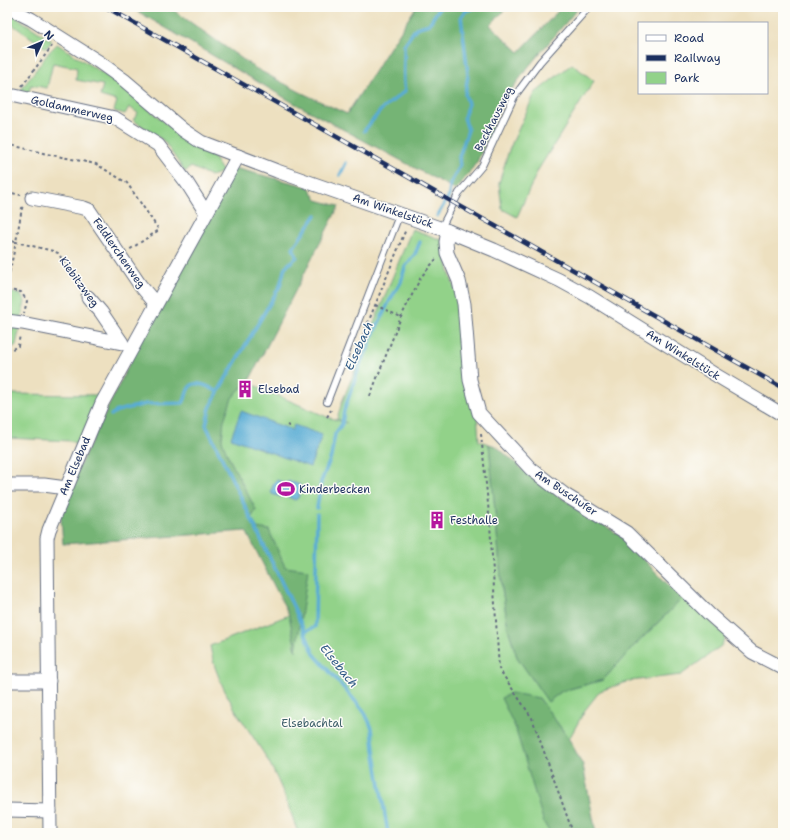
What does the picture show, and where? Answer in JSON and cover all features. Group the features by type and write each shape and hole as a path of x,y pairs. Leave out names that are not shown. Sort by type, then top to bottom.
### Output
{"street":[{"name":"Am Winkelstück","path":"7,7 32,17 112,71 183,130 201,142 445,229 559,280 590,297 783,415"},
{"name":"Goldammerweg","path":"15,96 115,118 126,124 158,145 187,183 206,213"},
{"name":"Am Elsebad","path":"50,833 47,538 52,520 126,346 156,304 238,156"},
{"name":"Feldlerchenweg","path":"32,198 89,210 140,285 156,304"},
{"name":"Am Buschufer","path":"445,229 447,253 459,281 464,304 470,380 479,413 531,469 565,495 627,533 709,614 752,652 783,668"},
{"name":"Kiebitzweg","path":"88,297 126,346"},
{"path":"7,321 126,346"},
{"path":"7,485 44,485 66,488"},
{"path":"7,681 49,681"},
{"path":"7,810 50,811"}],"lane":[{"name":"Beckhausweg","path":"445,229 459,193 482,166 514,97 540,62 589,7"},
{"path":"327,402 406,215"}],"path":[{"path":"15,96 48,50"},
{"path":"7,144 96,164 127,183 159,230 120,255"},
{"path":"7,284 22,208"},
{"path":"359,345 375,305 406,215"},
{"name":"Kiebitzweg","path":"7,240 53,251 58,254 88,297"},
{"path":"370,396 400,318 421,278 438,256 447,253"},
{"path":"7,290 21,292 27,301 18,346 7,352"},
{"path":"375,305 400,318"},
{"path":"327,417 332,407"},
{"path":"479,413 490,524 499,670 532,718 574,833"},
{"path":"287,425 291,427"}],"green space":[{"path":"130,7 169,7 255,68 300,92 347,114 416,7 508,7 490,25 519,52 562,7 579,7 529,66 504,100 477,162 456,190 292,102"},
{"path":"7,11 52,41 46,48 7,21"},
{"path":"57,44 116,82 178,133 211,154 223,172 211,176 191,167 185,172 164,141 133,120 138,113 129,107 125,114 114,111 117,101 100,96 103,85 76,80 77,68 53,63 47,88 31,85 29,92 20,91"},
{"path":"572,64 594,81 538,170 517,217 502,209 499,183 509,150 535,93"},
{"path":"234,168 309,187 317,200 339,206 248,383 232,398 224,420 222,440 228,456 256,510 252,517 257,528 269,530 285,567 308,570 296,651 289,615 246,531 63,544 60,506 157,307"},
{"name":"Elsebachtal","path":"412,229 442,240 449,272 461,307 463,382 477,413 479,441 489,444 502,588 508,628 517,657 548,701 562,691 603,680 634,646 682,599 687,598 726,636 721,646 681,675 630,681 600,691 585,710 569,739 539,698 567,833 298,833 285,797 269,762 229,698 213,661 210,646 289,615 301,619 249,532 199,423 240,379 327,417 347,423 337,419 342,402"},
{"path":"8,292 20,294 25,302 21,319 7,316"},
{"path":"13,326 20,327 16,345 7,350 7,338 11,335"},
{"path":"7,394 99,395 79,446 71,441 7,438"},
{"path":"489,444 496,446 536,481 621,536 682,599 634,646 603,680 562,691 548,702 517,657 508,628 502,588"},
{"path":"511,693 539,698 569,739 583,765 596,833 550,833 544,823 515,727 501,698"}],"water":[{"path":"241,411 292,430 294,425 322,435 310,467 231,438"},
{"name":"Kinderbecken","path":"277,480 285,483 290,481 300,485 301,488 298,498 295,500 284,495 281,497 272,494 271,491 274,482"}],"waterway":[{"path":"364,131 381,110 405,91 404,45 416,28 429,24 440,7"},
{"name":"Elsebach","path":"437,216 449,196 450,184 460,166 459,157 468,130 464,117 468,104 465,94 468,75 461,16 466,11 476,7"},
{"path":"340,175 346,163"},
{"path":"316,215 293,248 297,257 285,267 280,286 218,392 210,408 206,425 295,610 314,654 364,711 372,728 388,833"},
{"name":"Elsebach","path":"317,508 321,482 331,457 335,434 342,424 344,411 362,359 390,300 401,282 405,267 415,254 420,242"},
{"path":"111,415 117,411 146,404 183,403 187,391 192,385 195,384 203,385 218,392"},
{"name":"Elsebach","path":"304,632 315,627 317,514"}],"railway":[{"path":"106,7 783,388"}],"place":[{"name":"Elsebad","path":"245,389"},
{"name":"Kinderbecken","path":"286,489"},
{"name":"Festhalle","path":"437,520"}]}
